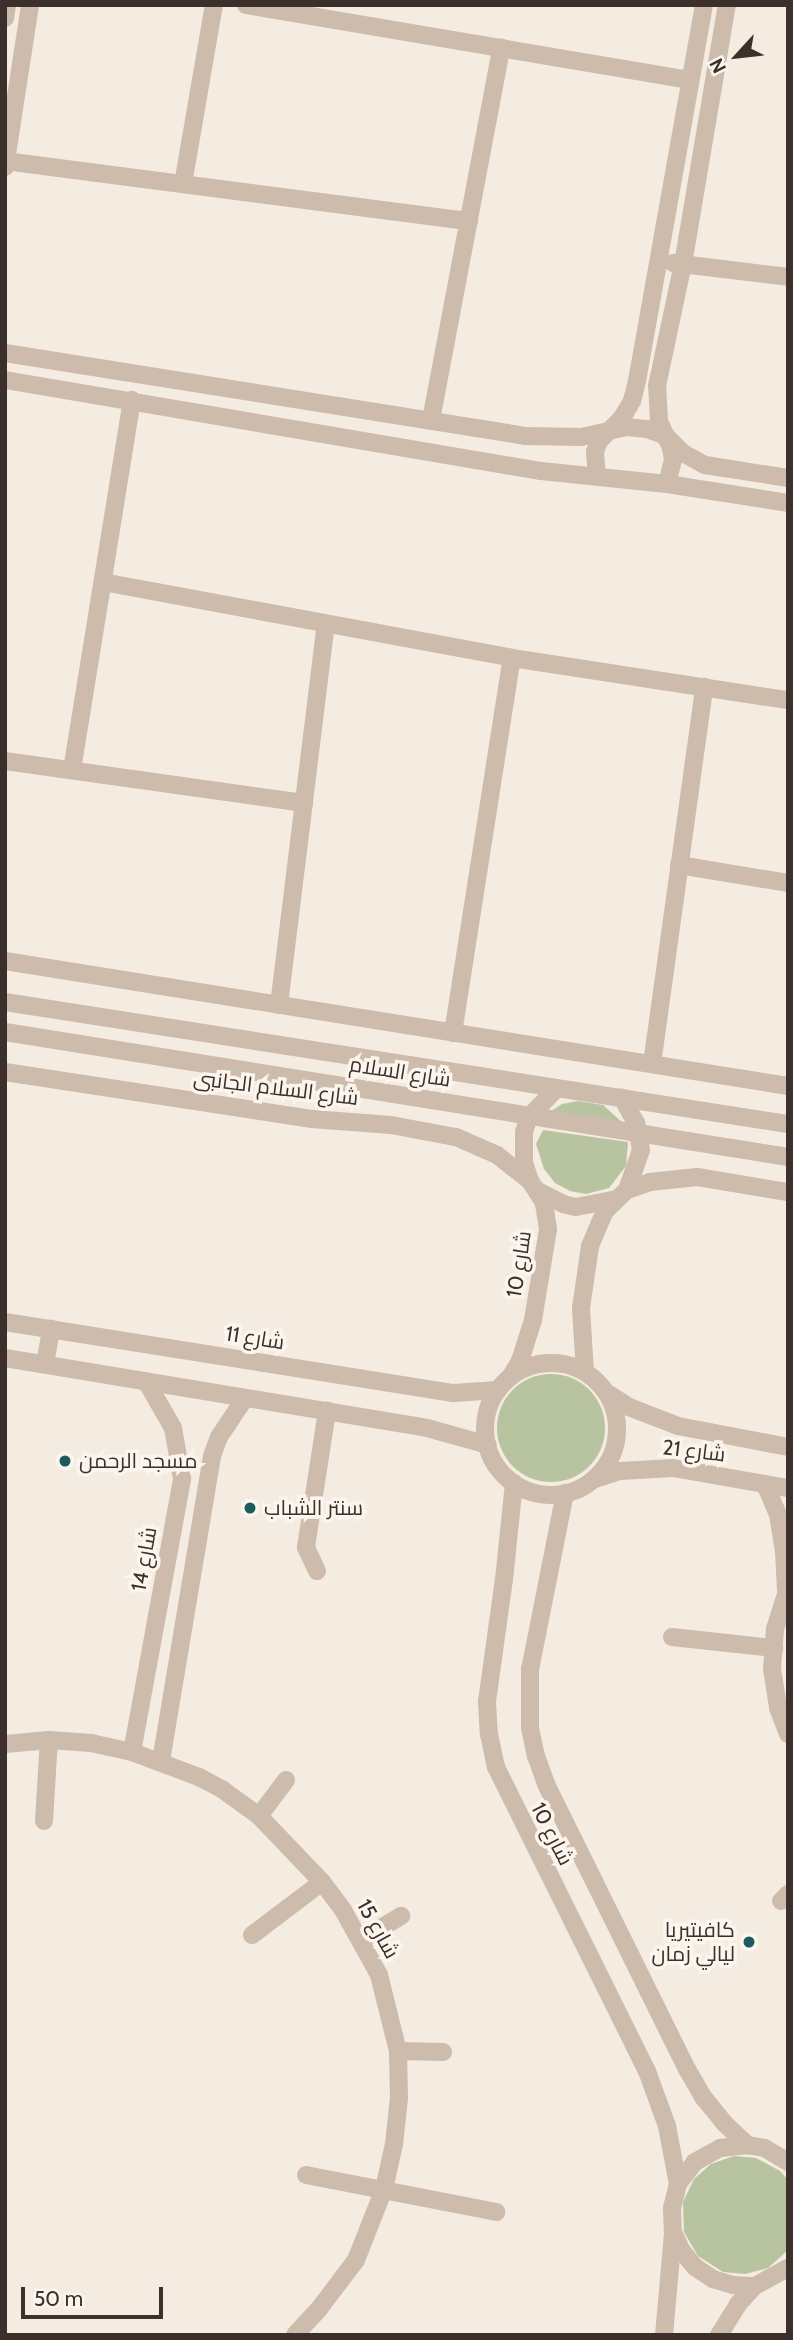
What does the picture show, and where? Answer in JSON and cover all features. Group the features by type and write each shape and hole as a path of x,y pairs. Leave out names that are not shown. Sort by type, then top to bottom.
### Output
{"street":[{"path":"5,18 7,5"},
{"path":"5,167 30,5"},
{"path":"183,184 214,5"},
{"path":"246,5 689,80"},
{"path":"597,476 595,452 632,401 704,5"},
{"path":"667,484 673,460 659,421 657,386 683,264 727,5"},
{"path":"431,420 501,48"},
{"path":"6,161 469,221"},
{"path":"658,261 788,277"},
{"path":"5,338 10,353 553,438 627,428 648,429 666,436 683,453 705,465 788,478"},
{"path":"5,380 541,471 667,484 788,503"},
{"path":"72,771 132,400"},
{"path":"103,582 512,658 788,700"},
{"path":"279,1005 326,624"},
{"path":"453,1033 512,658"},
{"path":"652,1064 704,687"},
{"path":"5,761 304,803"},
{"path":"679,865 788,883"},
{"path":"5,961 788,1086"},
{"name":"شارع السلام","path":"5,1002 788,1124"},
{"name":"شارع السلام","path":"5,1032 640,1136 788,1157"},
{"name":"شارع السلام الجانبى","path":"5,1072 312,1119 391,1125 478,1145 505,1161 534,1186 563,1204 576,1207 622,1194"},
{"path":"529,1117 557,1088"},
{"path":"391,1125 395,1094"},
{"path":"584,1372 581,1308 590,1246 597,1226 622,1194 639,1164 640,1136 622,1098"},
{"name":"شارع 10","path":"504,1384 520,1361 533,1320 548,1229 548,1216 534,1186 521,1147 529,1117"},
{"path":"622,1194 650,1182 697,1177 788,1192"},
{"name":"شارع 11","path":"5,1322 453,1392 504,1384"},
{"path":"45,1364 51,1329"},
{"path":"5,1358 448,1432 488,1445"},
{"path":"546,1363 570,1366 584,1372 607,1393 614,1410 617,1429 607,1465 594,1479 565,1493 547,1495 513,1483 501,1471 488,1445 486,1422 504,1384 524,1369 546,1363"},
{"name":"شارع 14","path":"132,1752 182,1479 173,1429 146,1381"},
{"name":"شارع 21","path":"607,1393 629,1407 678,1426 788,1447"},
{"path":"161,1761 212,1456 219,1437 245,1398"},
{"path":"317,1571 306,1546 327,1411"},
{"name":"شارع 21","path":"594,1479 620,1471 673,1468 788,1488"},
{"name":"شارع 10","path":"513,1483 504,1579 487,1701 489,1734 496,1767 647,2071 667,2126 678,2184"},
{"path":"765,1484 778,1514 785,1551 787,1590 775,1629 772,1669 778,1708 788,1734"},
{"name":"شارع 10","path":"565,1493 530,1669 529,1718 536,1756 547,1784 687,2068 704,2098 724,2123 748,2144"},
{"path":"672,1637 774,1648"},
{"path":"44,1821 50,1740"},
{"name":"شارع 15","path":"5,1744 50,1740 91,1743 161,1761 223,1790 259,1816 322,1882 361,1940 379,1975 398,2051 399,2098 394,2144 384,2189 356,2260 319,2309 295,2335"},
{"path":"259,1816 286,1780"},
{"path":"252,1935 322,1882"},
{"path":"361,1940 401,1916"},
{"path":"398,2051 443,2052"},
{"path":"664,2335 673,2232 672,2208 678,2184 695,2162 720,2148 748,2144 765,2148 788,2162"},
{"path":"306,2175 496,2212"},
{"path":"673,2232 682,2251 695,2267 713,2279 733,2285 755,2286"},
{"path":"719,2335 738,2304 755,2286 788,2268"}],"green space":[{"path":"578,1101 603,1105 625,1125 548,1113 562,1104"},
{"path":"543,1130 628,1142 626,1166 609,1188 586,1194 570,1191 555,1183 544,1169 536,1144"},
{"path":"551,1374 572,1378 589,1390 601,1407 605,1428 601,1449 589,1466 572,1478 551,1482 530,1478 513,1466 501,1449 497,1428 501,1407 513,1390 530,1378"},
{"path":"734,2156 756,2158 780,2171 788,2180 788,2250 768,2268 745,2274 723,2272 698,2256 684,2232 683,2202 694,2179 711,2164"}],"place":[{"name":"مسجد الرحمن","path":"65,1461"},
{"name":"سنتر الشباب","path":"250,1508"},
{"name":"كافيتيريا ليالي زمان","path":"749,1942"}]}
